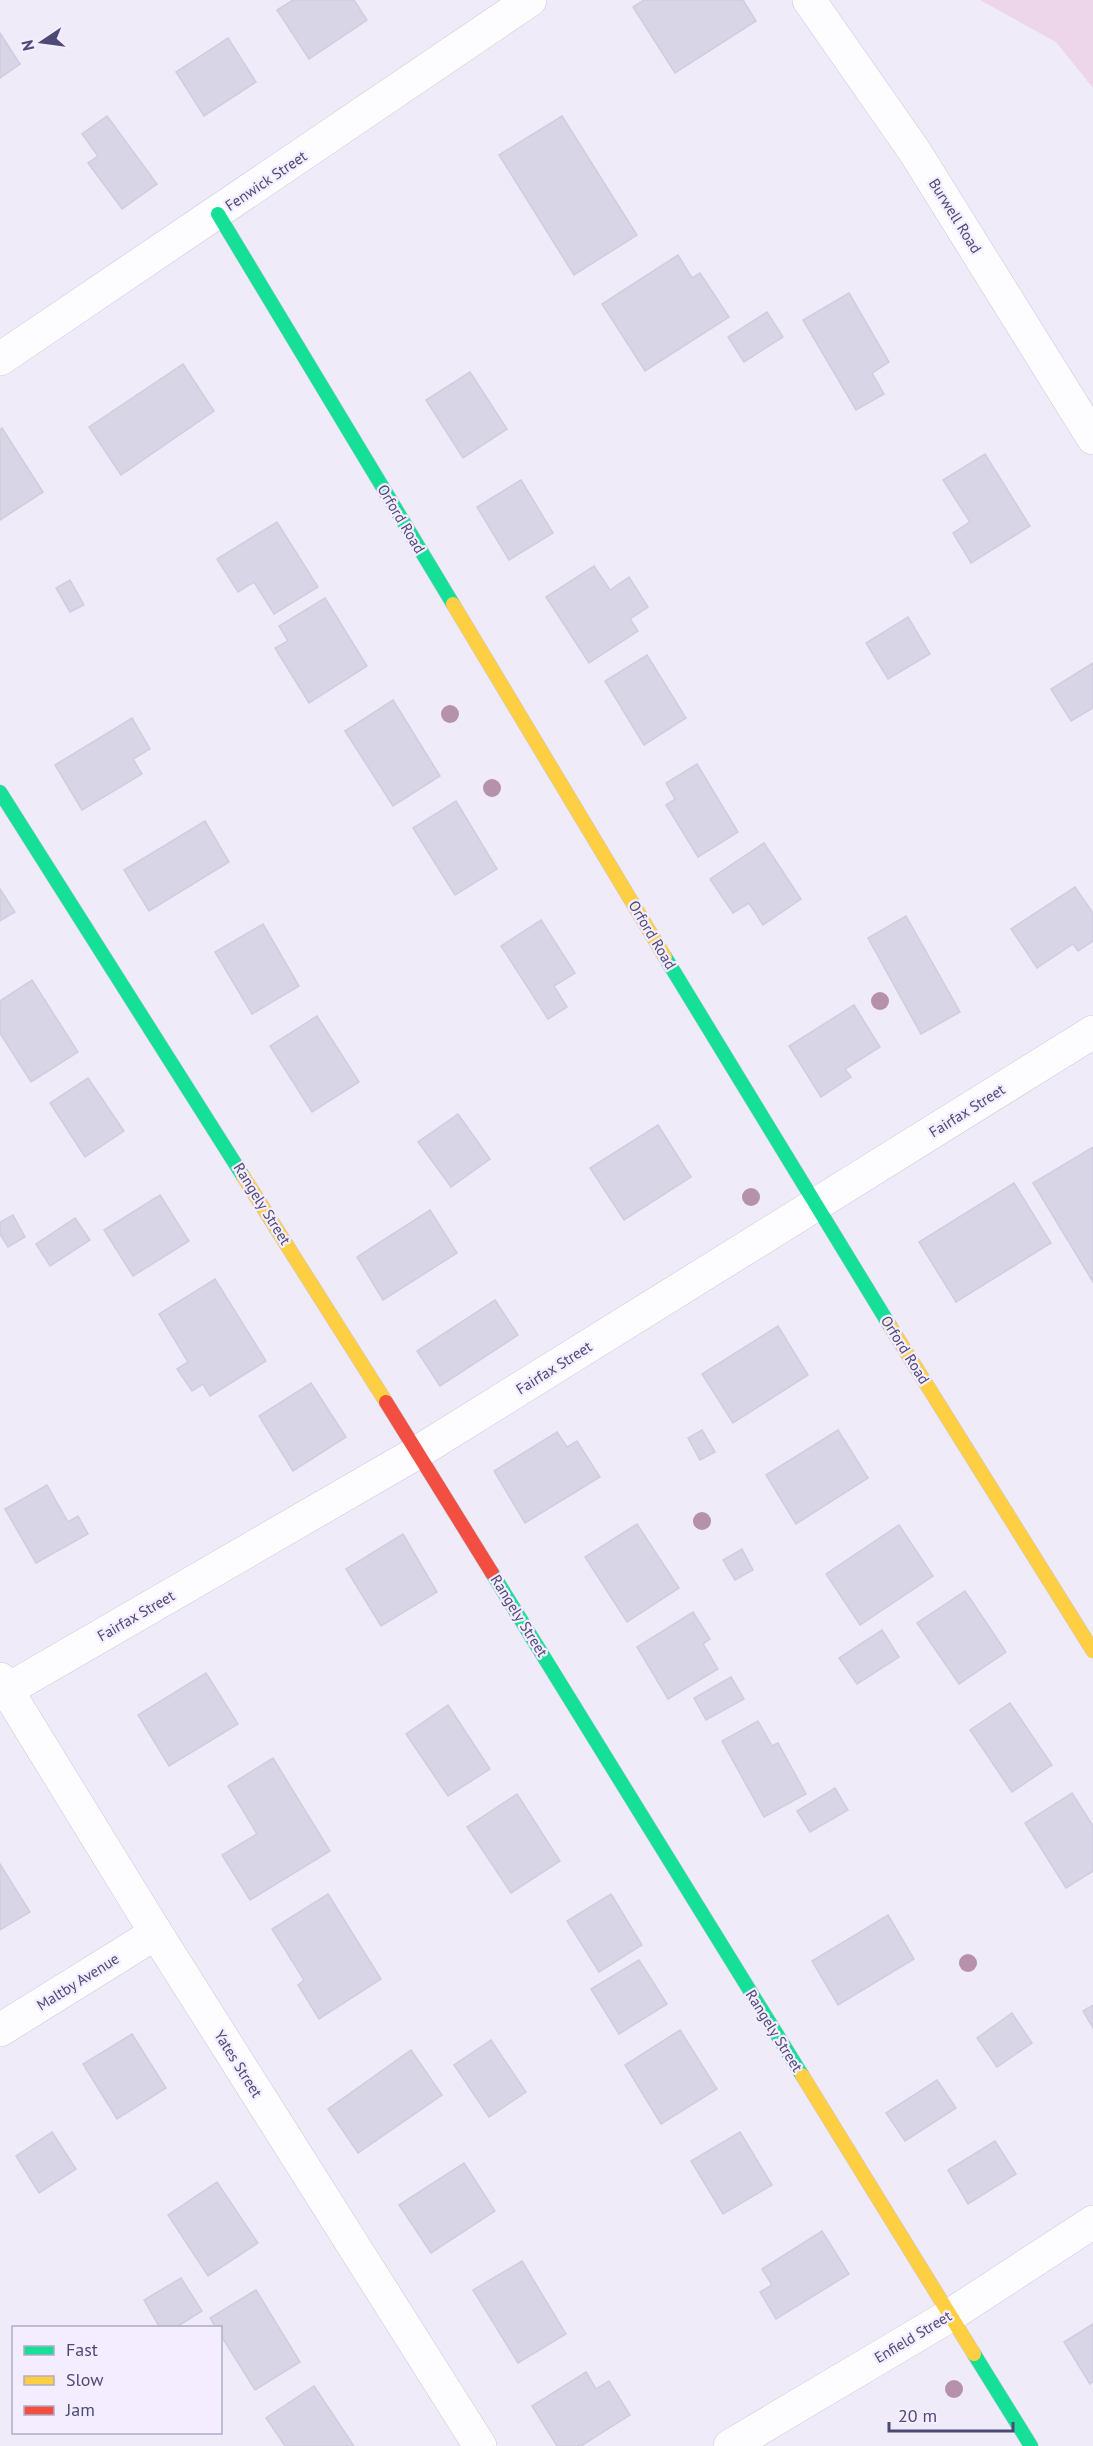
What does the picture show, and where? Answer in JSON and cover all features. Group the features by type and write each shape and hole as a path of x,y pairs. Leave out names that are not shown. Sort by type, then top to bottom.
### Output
{"street":[{"name":"Fenwick Street","path":"0,359 218,214 530,0"},
{"name":"Burwell Road","path":"809,0 915,152 1093,438"},
{"name":"Orford Road","path":"218,214 815,1206 1093,1651"},
{"name":"Rangely Street","path":"0,792 418,1452 1030,2446"},
{"name":"Fairfax Street","path":"3,1685 418,1452 1093,1032"},
{"name":"Yates Street","path":"3,1685 156,1933 480,2446"},
{"name":"Maltby Avenue","path":"0,2030 156,1933"},
{"name":"Enfield Street","path":"730,2446 949,2316 1093,2222"}],"shaded area":[{"path":"980,0 1093,0 1093,88 1056,42"}],"building":[{"path":"293,0 354,0 367,20 309,59 277,10"},
{"path":"644,0 743,0 756,21 675,73 633,7"},
{"path":"0,33 20,64 0,78"},
{"path":"228,38 256,82 204,116 176,72"},
{"path":"107,116 157,184 122,209 88,163 98,156 82,134"},
{"path":"562,116 637,235 574,275 499,155"},
{"path":"678,255 692,278 700,273 729,317 645,371 602,304"},
{"path":"849,293 889,362 872,373 884,394 856,410 803,320"},
{"path":"767,312 783,337 744,362 728,337"},
{"path":"183,364 214,411 121,475 89,427"},
{"path":"470,372 507,429 463,458 426,400"},
{"path":"2,428 43,492 0,520 0,430"},
{"path":"985,454 1030,526 971,563 953,533 970,522 943,480"},
{"path":"521,480 553,533 509,560 477,507"},
{"path":"277,522 318,587 274,614 254,582 238,592 217,559"},
{"path":"594,566 610,590 629,577 648,607 630,619 638,631 589,663 546,597"},
{"path":"70,580 84,605 70,612 56,588"},
{"path":"325,598 367,666 309,703 275,648 288,641 279,626"},
{"path":"908,617 930,654 888,679 866,643"},
{"path":"647,655 686,718 644,745 605,681"},
{"path":"1093,663 1093,708 1071,721 1051,689"},
{"path":"393,700 440,776 393,806 345,731"},
{"path":"132,718 150,749 133,759 142,774 82,810 55,765"},
{"path":"697,764 738,832 698,857 666,805 675,799 666,783"},
{"path":"456,801 497,869 455,895 413,828"},
{"path":"205,821 229,862 149,911 124,870"},
{"path":"764,843 801,899 763,925 749,903 733,913 710,879"},
{"path":"1075,887 1093,913 1093,941 1078,951 1073,944 1037,968 1011,929"},
{"path":"0,889 15,912 0,921"},
{"path":"906,916 960,1012 921,1034 868,938"},
{"path":"541,920 575,973 554,986 567,1007 548,1019 501,946"},
{"path":"263,924 299,986 252,1014 215,952"},
{"path":"32,980 78,1052 31,1082 0,1033 0,1001"},
{"path":"854,1005 880,1047 845,1069 851,1077 821,1097 789,1046"},
{"path":"317,1016 359,1082 312,1112 270,1046"},
{"path":"88,1078 124,1131 85,1157 50,1103"},
{"path":"458,1114 490,1159 451,1187 418,1142"},
{"path":"658,1125 691,1177 624,1220 590,1168"},
{"path":"1093,1147 1093,1282 1033,1183"},
{"path":"1014,1183 1051,1243 956,1302 919,1242"},
{"path":"160,1195 189,1241 133,1276 104,1230"},
{"path":"430,1210 457,1253 383,1300 357,1257"},
{"path":"13,1215 25,1237 8,1247 0,1234 0,1222"},
{"path":"75,1218 90,1240 50,1266 36,1244"},
{"path":"215,1279 266,1361 210,1396 203,1384 192,1391 177,1369 188,1362 159,1314"},
{"path":"495,1300 518,1335 440,1386 417,1351"},
{"path":"778,1326 808,1375 733,1423 702,1374"},
{"path":"311,1383 346,1437 293,1471 259,1416"},
{"path":"702,1430 715,1452 700,1460 688,1438"},
{"path":"838,1430 868,1478 796,1524 766,1475"},
{"path":"557,1432 567,1447 577,1441 600,1477 525,1523 494,1471"},
{"path":"47,1485 68,1522 78,1516 88,1534 36,1563 5,1509"},
{"path":"637,1524 679,1588 627,1622 585,1557"},
{"path":"899,1525 933,1576 860,1625 826,1574"},
{"path":"403,1534 437,1592 381,1626 346,1569"},
{"path":"742,1549 753,1570 735,1580 723,1560"},
{"path":"965,1591 1006,1652 959,1684 917,1623"},
{"path":"693,1612 710,1639 703,1644 718,1669 668,1699 637,1647"},
{"path":"882,1630 899,1657 857,1684 839,1658"},
{"path":"206,1673 238,1724 169,1766 138,1715"},
{"path":"731,1677 744,1699 706,1720 694,1698"},
{"path":"1010,1703 1052,1765 1012,1792 970,1730"},
{"path":"448,1705 490,1769 448,1796 406,1734"},
{"path":"758,1721 772,1746 778,1743 806,1794 764,1817 722,1741"},
{"path":"273,1758 330,1851 250,1900 222,1855 257,1834 228,1786"},
{"path":"835,1788 848,1810 810,1832 797,1811"},
{"path":"1072,1793 1093,1826 1093,1871 1066,1888 1025,1823"},
{"path":"517,1794 560,1861 511,1893 467,1827"},
{"path":"0,1864 30,1912 0,1930"},
{"path":"328,1894 381,1979 319,2019 298,1985 304,1980 272,1929"},
{"path":"611,1894 642,1945 599,1972 567,1921"},
{"path":"888,1915 914,1959 838,2005 812,1961"},
{"path":"639,1960 667,2004 619,2034 591,1989"},
{"path":"1093,2005 1093,2028 1083,2011"},
{"path":"1012,2013 1032,2043 997,2067 977,2038"},
{"path":"680,2030 717,2089 661,2124 625,2065"},
{"path":"132,2034 166,2088 117,2119 83,2064"},
{"path":"491,2040 526,2092 489,2117 454,2065"},
{"path":"411,2050 442,2095 358,2153 328,2109"},
{"path":"937,2080 956,2108 905,2141 886,2113"},
{"path":"52,2132 76,2169 39,2193 16,2156"},
{"path":"740,2132 772,2185 723,2214 691,2161"},
{"path":"995,2141 1016,2174 968,2204 948,2170"},
{"path":"464,2163 495,2211 431,2253 399,2205"},
{"path":"217,2182 258,2243 208,2276 168,2215"},
{"path":"822,2231 849,2274 776,2319 760,2292 772,2285 762,2269"},
{"path":"522,2261 566,2334 518,2363 473,2290"},
{"path":"181,2278 202,2311 178,2326 159,2326 144,2300"},
{"path":"256,2290 300,2362 255,2390 222,2337 222,2326 215,2326 210,2318"},
{"path":"1093,2324 1093,2381 1090,2384 1064,2342"},
{"path":"586,2372 596,2389 609,2381 630,2415 581,2446 557,2446 532,2406"},
{"path":"314,2386 354,2446 285,2446 266,2418"}],"traffic: fast":[{"path":"218,214 453,604"},
{"path":"0,792 243,1176"},
{"path":"665,957 890,1326"},
{"path":"492,1573 802,2075"},
{"path":"974,2354 1031,2446"}],"traffic: slow":[{"path":"453,604 665,957"},
{"path":"243,1176 386,1402"},
{"path":"890,1326 1093,1651"},
{"path":"802,2075 974,2354"}],"traffic: jam":[{"path":"386,1402 492,1573"}]}
